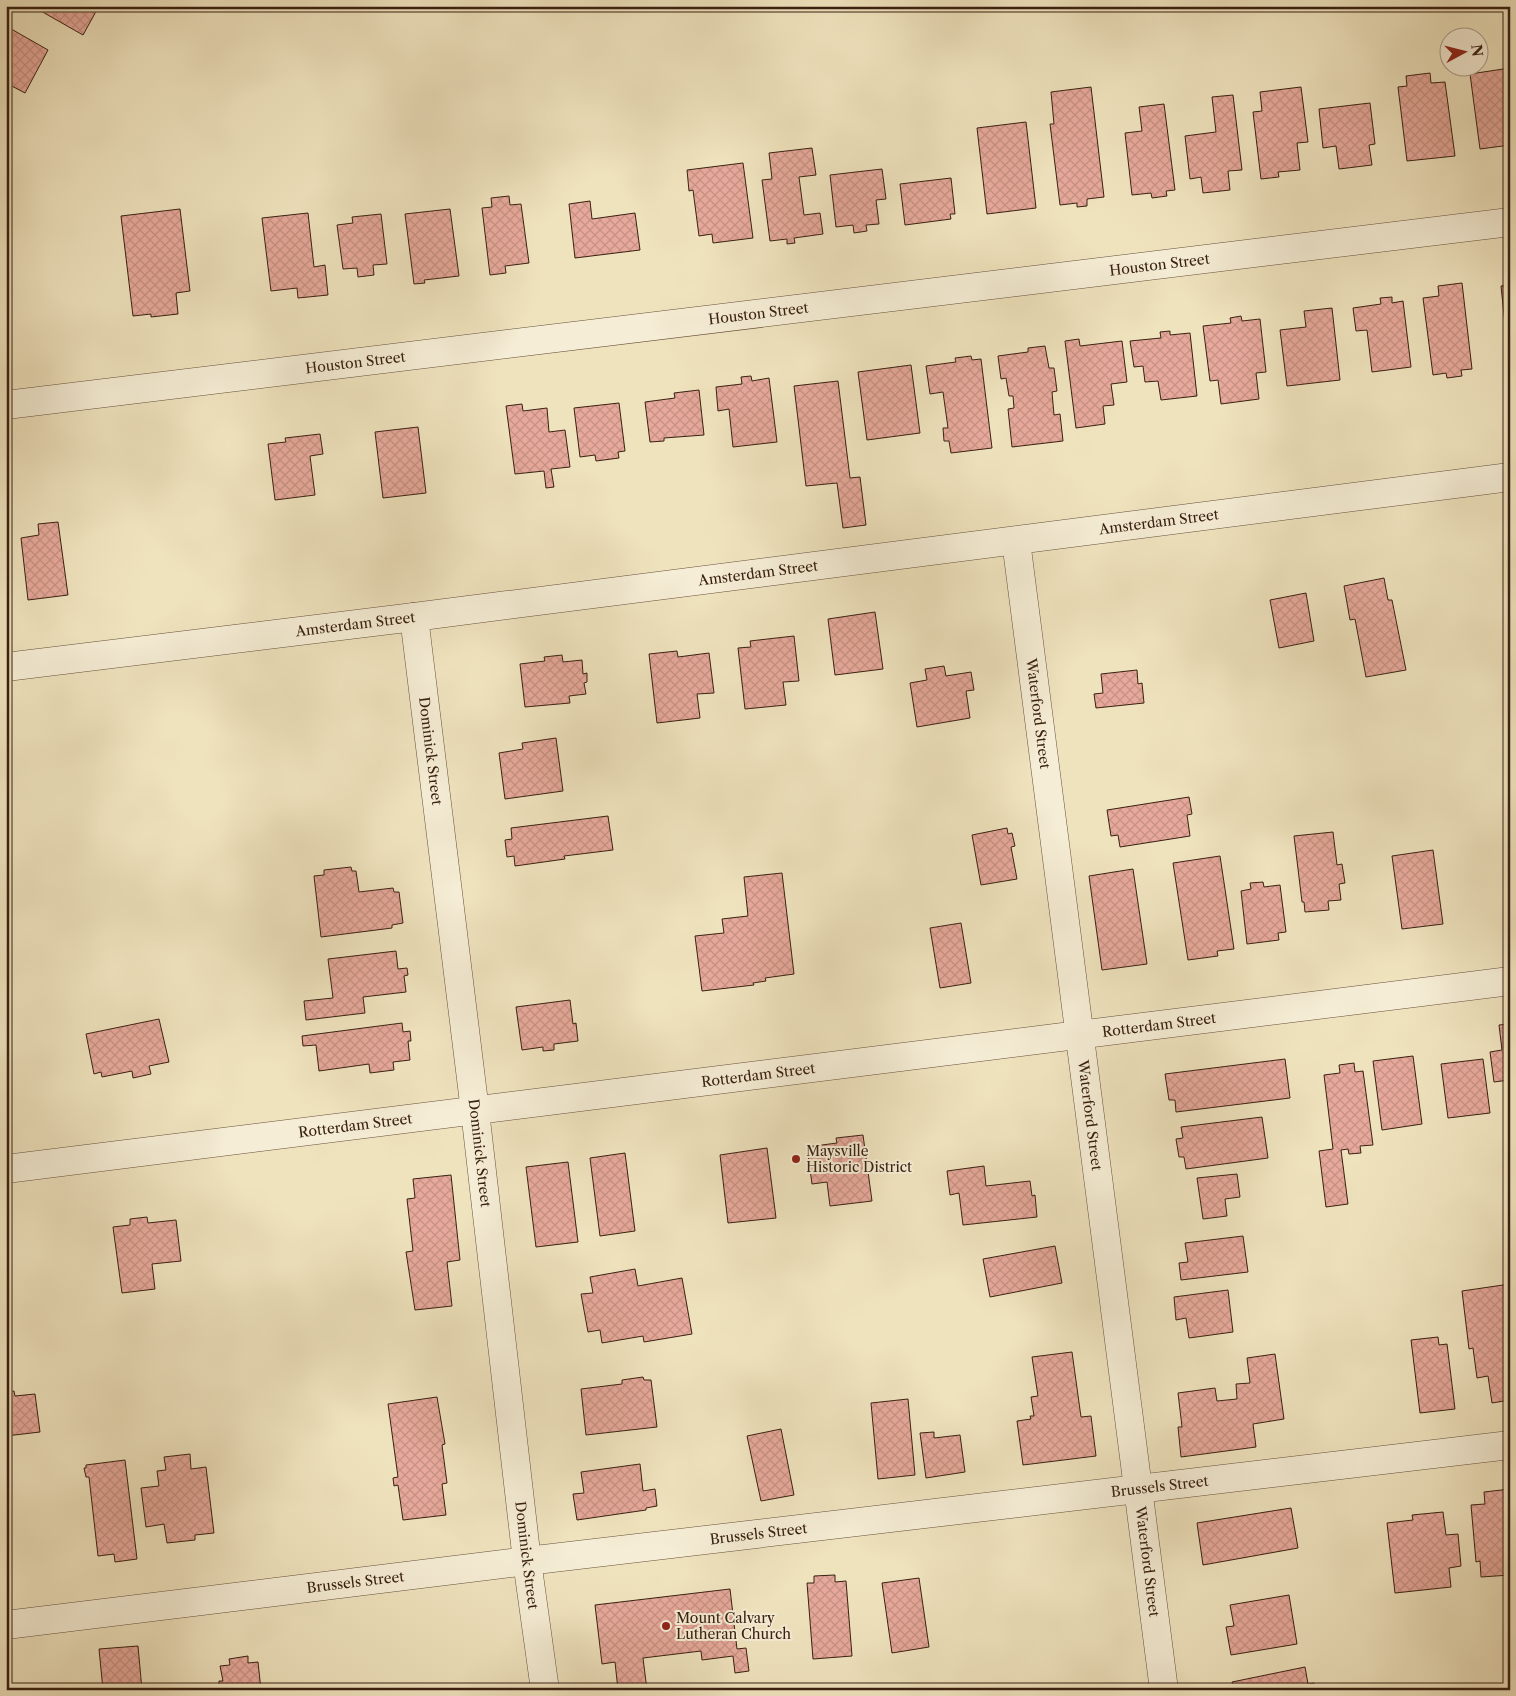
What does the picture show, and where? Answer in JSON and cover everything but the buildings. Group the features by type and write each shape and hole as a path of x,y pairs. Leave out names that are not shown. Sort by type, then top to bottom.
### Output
{"street":[{"name":"Houston Street","path":"6,405 1510,222"},
{"name":"Amsterdam Street","path":"6,667 414,618 1510,477"},
{"name":"Waterford Street","path":"1016,541 1164,1690"},
{"name":"Dominick Street","path":"414,618 475,1111 527,1561 545,1690"},
{"name":"Rotterdam Street","path":"6,1169 1510,981"},
{"name":"Brussels Street","path":"6,1625 1510,1444"}],"place":[{"name":"Maysville Historic District","path":"796,1159"},
{"name":"Mount Calvary Lutheran Church","path":"666,1626"}]}
